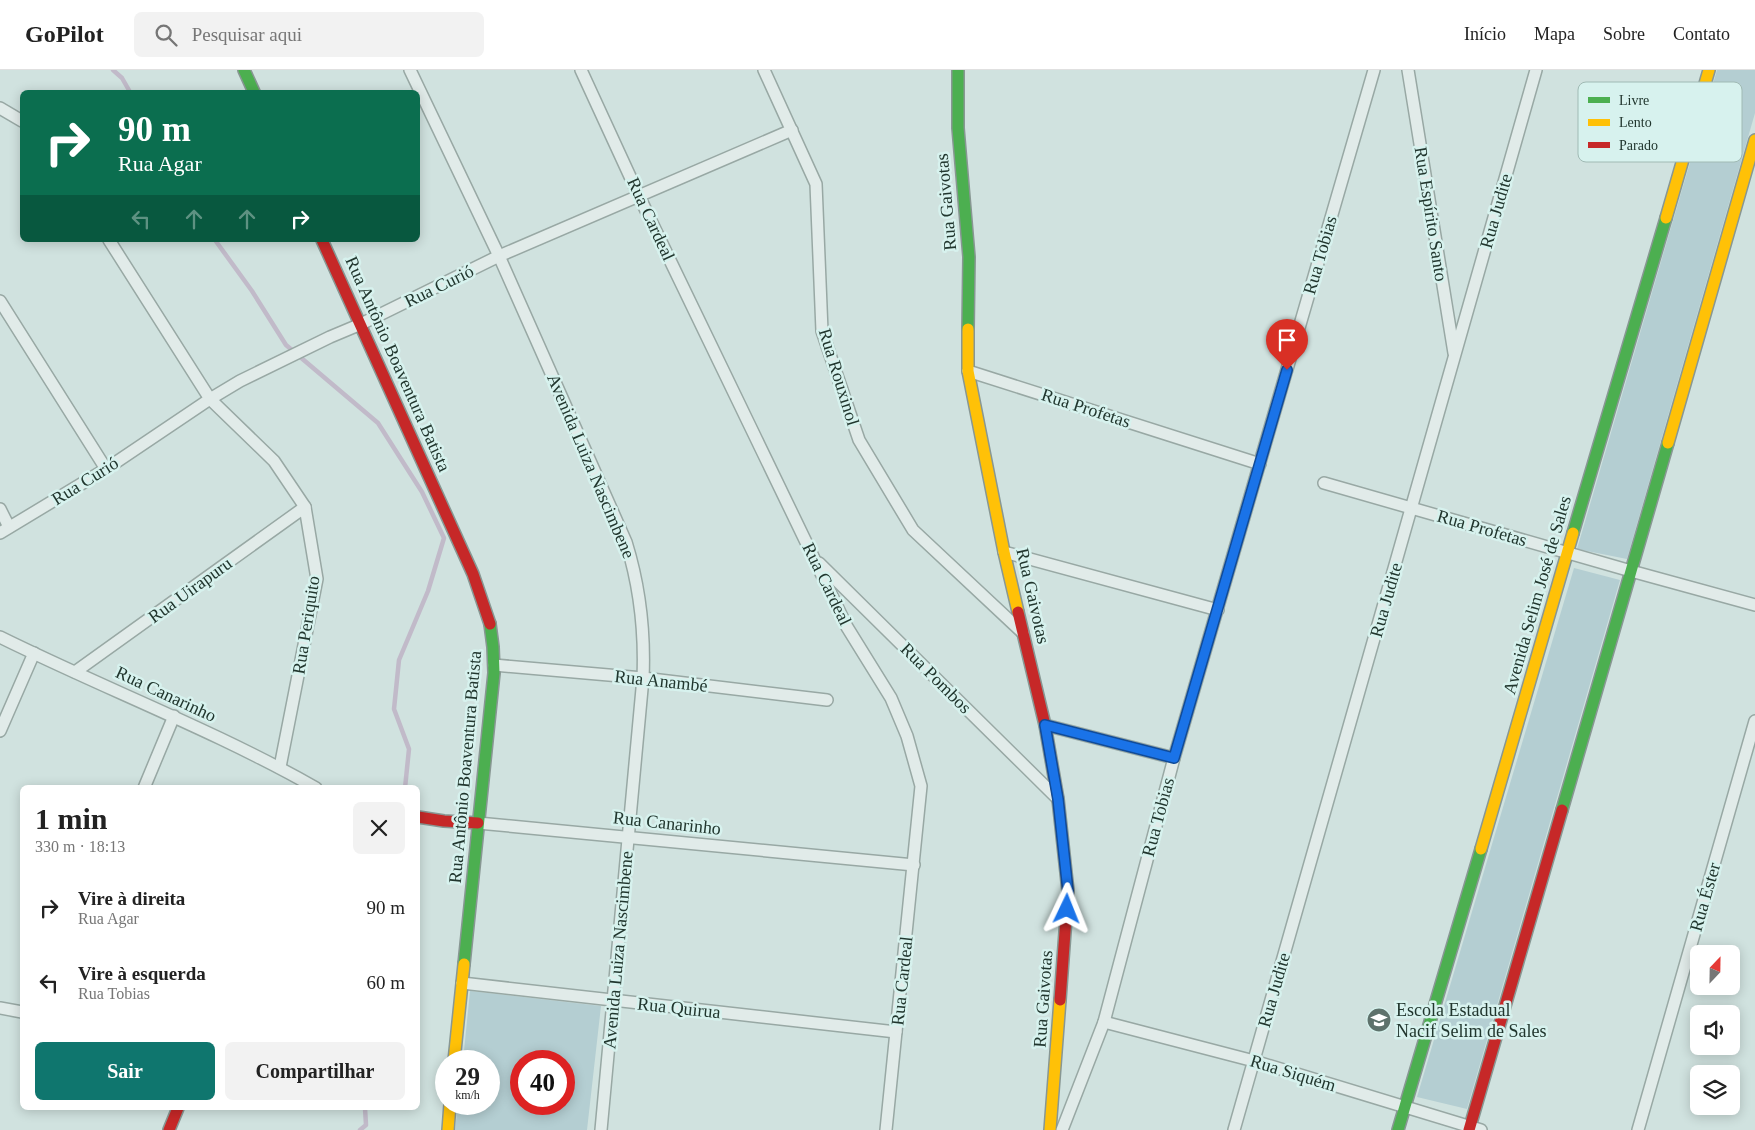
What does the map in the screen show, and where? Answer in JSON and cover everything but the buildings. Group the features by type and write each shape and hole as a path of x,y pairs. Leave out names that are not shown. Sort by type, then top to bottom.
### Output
{"main road":[{"path":"244,70 253,90"},
{"name":"Rua Gaivotas","path":"958,70 958,128 968,257 968,371 1004,552 1045,725 1058,799 1068,891 1050,1130"},
{"name":"Avenida Selim José de Sales","path":"1705,82 1709,70"},
{"path":"1473,1129 1755,140"},
{"name":"Avenida Selim José de Sales","path":"1398,1130 1682,162"},
{"name":"Rua Antônio Boaventura Batista","path":"323,242 473,574 490,625 494,665 455,1050"},
{"name":"Rua Canarinho","path":"420,817 478,823"},
{"path":"169,1130 177,1110"},
{"path":"448,1130 449,1115"}],"street":[{"name":"Avenida Luiza Nascimbene","path":"410,70 420,90"},
{"name":"Rua Cardeal","path":"581,70 639,196 847,627 891,698 907,736 921,786 886,1130"},
{"name":"Rua Rouxinol","path":"764,70 816,184 822,331 858,440 912,530 1023,633"},
{"name":"Rua Tobias","path":"1062,1130 1104,1022 1174,758 1374,70"},
{"name":"Rua Espírito Santo","path":"1408,70 1455,357"},
{"name":"Rua Judite","path":"1234,1130 1536,70"},
{"name":"Avenida Luiza Nascimbene","path":"420,91 499,256 626,542 637,581 643,636 643,678 601,1130"},
{"path":"0,108 20,120"},
{"name":"Rua Curió","path":"4,530 106,469 240,381 499,256 792,130"},
{"name":"Rua Periquito","path":"110,242 210,399 274,461 304,507 317,579 280,767"},
{"path":"0,302 106,469"},
{"name":"Rua Profetas","path":"968,371 1260,464"},
{"name":"Rua Profetas","path":"1324,483 1755,605"},
{"name":"Rua Uirapuru","path":"75,672 304,507"},
{"path":"0,509 4,530"},
{"path":"1004,552 1218,610"},
{"name":"Rua Pombos","path":"814,558 1058,799"},
{"name":"Rua Canarinho","path":"0,637 174,716 280,767 311,785"},
{"path":"0,732 34,653"},
{"name":"Rua Anambé","path":"494,665 643,678 827,700"},
{"path":"145,785 174,716"},
{"name":"Rua Éster","path":"1638,1130 1755,721"},
{"path":"1045,725 1174,758"},
{"name":"Rua Canarinho","path":"478,823 629,836 914,866"},
{"name":"Rua Quirua","path":"462,983 896,1032"},
{"path":"0,1008 20,1012"},
{"name":"Rua Siquém","path":"1104,1022 1254,1061 1473,1129"}],"shaded area":[{"path":"1717,70 1755,70 1755,113 1742,158 1742,82 1713,82"},
{"path":"1690,162 1741,162 1627,559 1577,549"},
{"path":"1574,568 1620,580 1467,1109 1417,1097"},
{"path":"470,991 601,1006 587,1130 455,1130 457,1115 500,1115 500,1050 464,1050"}],"waterway":[{"path":"113,70 122,78 129,90"},
{"path":"216,242 252,291 286,345 378,423 422,492 444,538 428,591 399,660 394,709 409,749 405,785"},
{"path":"360,1130 366,1125 365,1110"}],"traffic: fast":[{"path":"244,70 253,90"},
{"path":"958,70 958,128 969,257 968,329"},
{"path":"1573,533 1666,218"},
{"path":"1562,810 1668,443"},
{"path":"464,964 494,673 490,624"},
{"path":"1398,1130 1481,849"}],"traffic: slow":[{"path":"1706,82 1709,70"},
{"path":"1668,443 1755,140"},
{"path":"1666,218 1682,162"},
{"path":"968,329 968,371 1004,552 1018,612"},
{"path":"1481,849 1573,533"},
{"path":"455,1050 464,964"},
{"path":"1050,1130 1060,1000"},
{"path":"448,1130 449,1115"}],"traffic: jam":[{"path":"323,242 473,574 490,624"},
{"path":"1018,612 1045,725 1058,799 1068,891 1060,1000"},
{"path":"1469,1130 1562,810"},
{"path":"420,817 478,823"},
{"path":"169,1130 177,1110"}],"place":[{"name":"Escola Estadual Nacif Selim de Sales","path":"1379,1020"}],"route":[{"path":"1067,909 1068,891 1058,799 1045,725 1174,758 1224,592 1287,370"}]}
